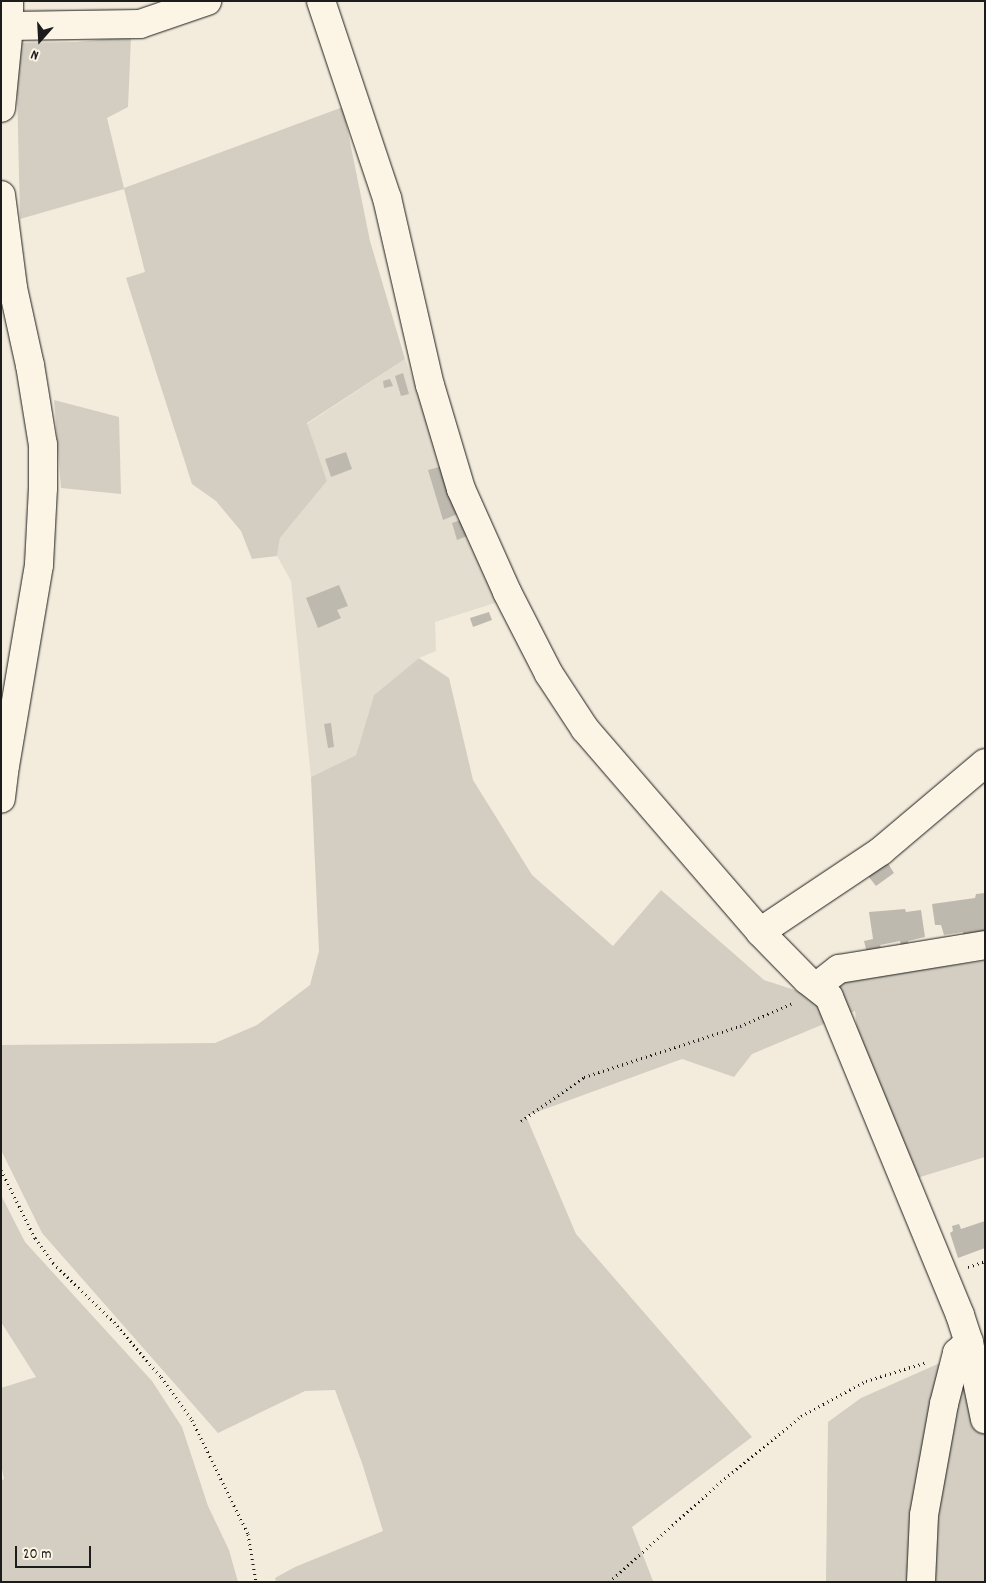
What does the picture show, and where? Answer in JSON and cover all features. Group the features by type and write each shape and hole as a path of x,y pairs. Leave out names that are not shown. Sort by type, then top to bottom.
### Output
{"street":[{"path":"1,108 9,14 140,24 207,1"},
{"path":"321,1 387,198 430,385 461,490 507,592 549,674 585,729 760,932 807,980 829,997 960,1315 963,1348 985,1418"},
{"path":"1,195 9,304 30,365 43,445 39,565 4,765 1,799"},
{"path":"760,932 881,851 985,763"},
{"path":"817,986 839,969 985,945"},
{"path":"921,1582 924,1515 930,1477 944,1404 963,1348"}],"path":[{"path":"520,1121 584,1077 740,1026 811,996 817,986"},
{"path":"1,1170 35,1238 54,1263 114,1322 161,1377 192,1420 248,1534 256,1582"},
{"path":"609,1582 717,1485 801,1416 866,1380 963,1348"}],"shaded area":[{"path":"131,37 128,107 107,118 124,188 343,107 370,241 405,359 307,423 327,481 280,538 277,556 252,559 241,531 216,501 192,484 126,278 145,272 124,189 20,219 16,43 76,42"},
{"path":"405,359 498,602 435,622 436,651 419,658 374,695 356,755 311,777 291,581 277,556 280,538 327,481 307,424"},
{"path":"54,400 119,417 121,494 61,488"},
{"path":"419,658 449,678 473,780 532,875 613,946 661,890 764,980 804,993 843,979 985,961 985,1157 917,1178 857,1031 855,1011 752,1054 734,1077 682,1059 526,1116 576,1234 752,1437 632,1527 653,1581 808,1582 276,1582 275,1578 295,1567 383,1531 362,1463 335,1390 305,1391 218,1433 42,1233 1,1150 1,1045 215,1043 257,1025 310,985 319,951 311,777 356,755 374,695"},
{"path":"1,1195 25,1242 152,1381 182,1427 208,1506 229,1550 238,1582 1,1582 1,1481 4,1479 1,1464 1,1388 36,1377 1,1322"},
{"path":"985,1343 985,1582 826,1582 828,1422 861,1398"}],"building":[{"path":"403,373 409,394 401,396 395,376"},
{"path":"390,379 393,386 384,388 383,381"},
{"path":"346,452 352,469 331,477 325,459"},
{"path":"443,466 460,513 443,520 428,470"},
{"path":"461,520 467,536 457,540 452,523"},
{"path":"339,585 348,606 337,610 341,618 318,628 306,598"},
{"path":"489,612 492,620 473,627 470,618"},
{"path":"331,723 334,747 328,748 324,724"},
{"path":"887,862 894,873 876,886 868,876"},
{"path":"985,893 985,934 963,937 963,932 944,935 941,925 935,925 932,904 975,898 976,894"},
{"path":"905,909 906,912 921,910 925,937 908,941 908,945 901,946 900,941 880,945 882,950 867,953 864,941 873,939 869,912"},
{"path":"985,1221 985,1248 958,1258 950,1233 953,1231 952,1226 959,1224 961,1229"}]}
